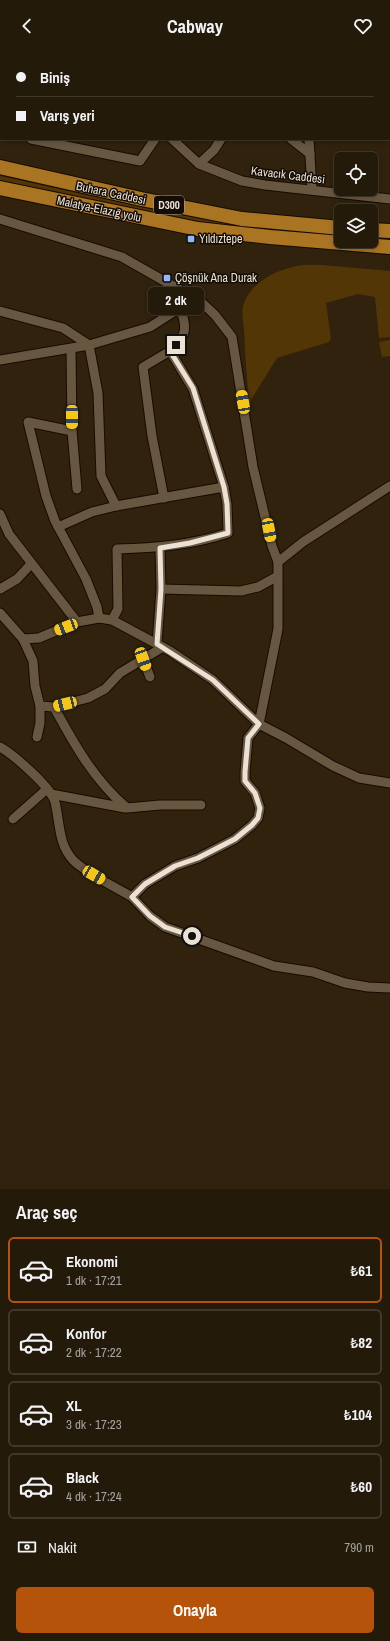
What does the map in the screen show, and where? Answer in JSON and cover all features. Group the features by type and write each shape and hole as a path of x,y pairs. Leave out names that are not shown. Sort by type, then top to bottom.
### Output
{"highway":[{"name":"Buhara Caddesi","path":"0,167 141,199 242,219 334,227"},
{"name":"Malatya-Elazığ yolu","path":"0,188 198,229 277,238 390,247"},
{"path":"378,230 390,231"}],"street":[{"path":"36,140 140,161 154,140"},
{"name":"Kavacık Caddesi","path":"173,140 199,164 242,181 390,199"},
{"path":"199,164 214,150 221,140"},
{"path":"292,140 310,154"},
{"path":"309,140 312,190"},
{"path":"0,219 122,257 198,299 215,315 232,337 253,467 272,546 278,562 278,629 259,724 248,738 245,772 245,781 255,793 260,808 258,818 235,839 198,858 175,866 145,884 132,897"},
{"path":"173,286 175,311"},
{"path":"0,311 63,328 89,345 98,393 101,476 116,506"},
{"path":"0,360 89,345 150,327 175,311 182,313 186,326 182,338 170,351 143,366 152,436 164,498"},
{"path":"71,349 72,431 77,489"},
{"path":"112,620 118,609 117,549 160,548 190,543 228,533 227,504 224,487 193,388 170,351"},
{"path":"72,431 28,422 46,496 58,527 86,579 97,607 99,618"},
{"path":"278,562 303,542 390,486"},
{"path":"58,527 92,512 116,506 224,487"},
{"path":"0,514 9,534 77,622"},
{"path":"160,548 160,646"},
{"path":"0,589 17,579 32,564"},
{"path":"161,589 241,591 258,587 278,576"},
{"path":"0,613 23,639 33,661 40,706 40,723 37,737"},
{"path":"23,639 39,638 77,622 99,618 112,620 160,646 213,680 259,724 333,766 359,778 390,783"},
{"path":"40,706 54,707 88,698 105,690 120,673 143,659 160,646"},
{"path":"143,659 150,677"},
{"path":"54,707 74,745 95,775 117,800 127,808"},
{"path":"0,747 11,753 49,792 55,801 63,846 73,860 132,897 150,916 165,927 274,966 313,972 345,983 368,987 390,988"},
{"path":"13,818 49,792 127,808 160,805 201,805"}],"shaded area":[{"path":"0,176 159,211 209,220 260,227 334,232 334,237 208,225 0,181"},
{"path":"303,265 322,265 390,271 390,337 379,338 375,297 358,294 326,303 331,339 329,342 277,358 249,403 242,316 244,303 254,288 268,276 285,269"},
{"path":"390,340 390,356 382,357 379,342"}],"place":[{"name":"Yıldıztepe","path":"191,239"},
{"name":"Çöşnük Ana Durak","path":"167,278"}],"route":[{"path":"176,345 170,351 193,388 224,487 227,504 228,533 190,543 160,548 161,589 157,644 213,680 259,724 248,738 245,772 245,781 255,793 260,808 258,818 235,839 198,858 175,866 145,884 132,897 150,916 165,927 192,936"}]}
